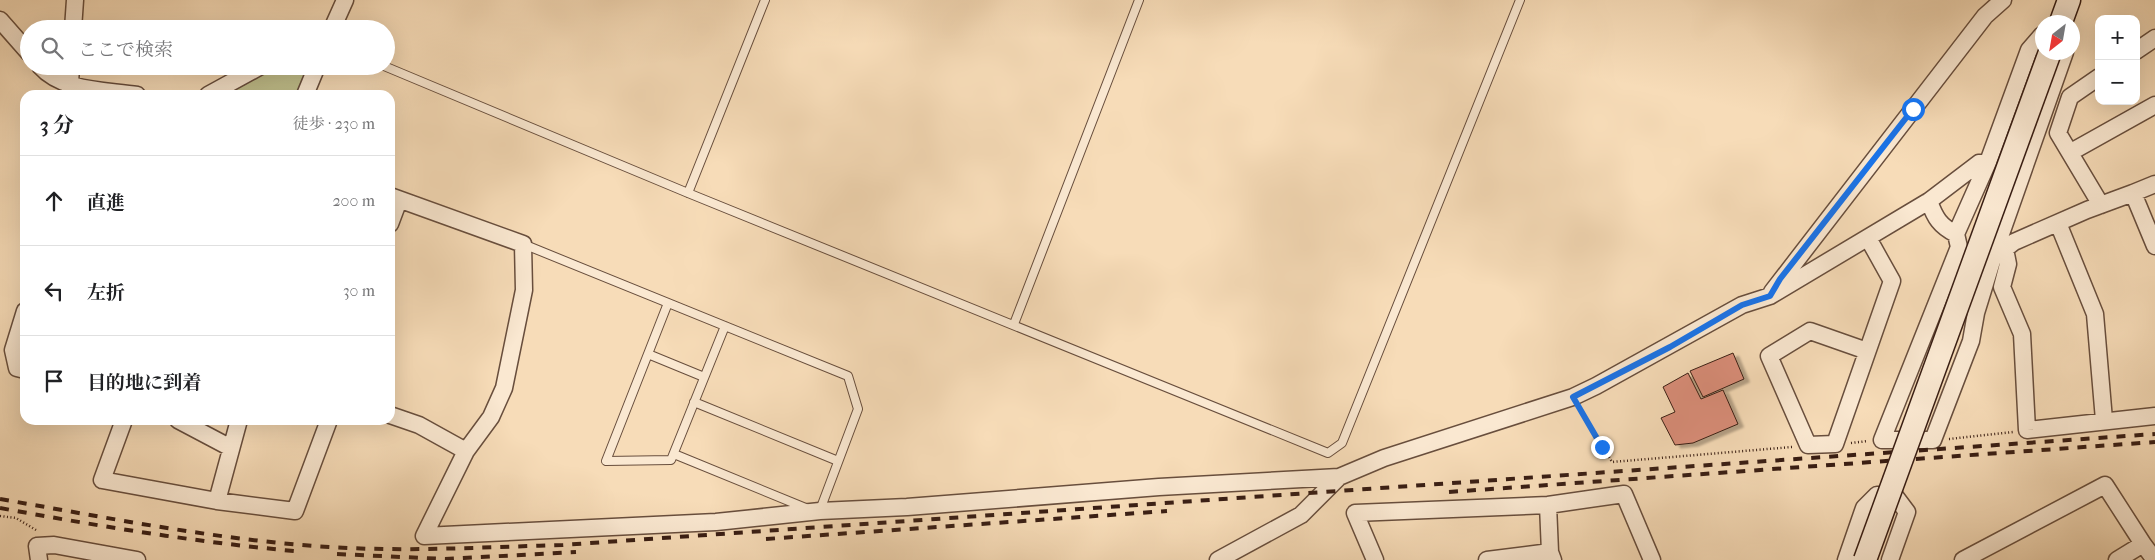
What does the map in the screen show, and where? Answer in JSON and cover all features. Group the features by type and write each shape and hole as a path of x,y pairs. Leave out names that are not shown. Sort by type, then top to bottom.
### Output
{"street":[{"path":"74,20 75,0"},
{"path":"336,20 345,0"},
{"path":"1770,296 1780,279 1985,16 2003,0"},
{"path":"0,20 20,43"},
{"path":"2140,48 2155,38"},
{"path":"2035,43 2029,50 1988,162 1956,234 1959,247 1882,440 1933,440 1970,342 1976,313 2001,249 2061,60"},
{"path":"1864,560 2047,60"},
{"path":"50,75 57,81 107,90"},
{"path":"70,75 70,84"},
{"path":"217,90 245,75"},
{"path":"307,90 313,75"},
{"path":"2095,80 2070,97 2058,133 2101,205"},
{"path":"2070,152 2155,105"},
{"path":"1218,560 1301,515 1339,478 1384,458 1573,397 1670,347 1742,305 1770,296 1929,201 1979,164 1988,162"},
{"path":"2001,249 2058,223 2155,184"},
{"path":"2133,193 2155,246"},
{"path":"395,198 523,244 524,290 504,388 490,417 466,451 424,536 716,522 818,512 1159,486 1339,478"},
{"path":"1929,201 1934,218 1944,228 1956,234"},
{"path":"2058,223 2095,314 2104,420"},
{"path":"1868,238 1892,281 1868,351 1835,444 1808,445 1770,356 1810,331 1868,351"},
{"path":"2001,249 2008,264 2002,287 2022,334 2027,430 2104,420 2155,416"},
{"path":"20,327 13,350 17,368 20,369"},
{"path":"395,417 418,425 466,451"},
{"path":"122,425 102,480 217,501 295,511 327,425"},
{"path":"187,425 231,448"},
{"path":"217,501 238,425"},
{"path":"1963,560 2105,486 2154,560"},
{"path":"1375,560 1355,512 1548,505 1624,494 1652,560"},
{"path":"1846,560 1864,508 1877,495 1895,496 1907,512 1890,560"},
{"path":"1487,560 1552,556 1548,505"},
{"path":"2116,560 2143,544"},
{"path":"39,560 37,546 57,545 115,558 137,560"}],"lane":[{"path":"688,193 766,0"},
{"path":"1014,324 1139,0"},
{"path":"395,71 688,193 1014,324 1328,454 1342,443 1520,0"},
{"path":"523,244 848,376 858,409 818,512 674,454"},
{"path":"668,303 606,461 671,460 725,326"},
{"path":"648,354 704,377"},
{"path":"694,402 838,461"}],"path":[{"path":"1573,397 1612,462 1808,445"},
{"path":"1933,440 2027,430"},
{"path":"1835,444 1882,440"},
{"path":"0,516 16,518 54,540 57,545"}],"shaded area":[{"path":"262,75 309,75 303,90 235,90"}],"building":[{"path":"1733,353 1744,379 1703,397 1690,371"},
{"path":"1688,373 1701,399 1723,390 1738,424 1693,443 1675,445 1661,418 1675,412 1663,387"}],"railway":[{"path":"0,499 205,534 287,544 388,549 475,548 563,545 2155,434"},
{"path":"1449,492 2155,442"},
{"path":"0,508 147,533 294,551"},
{"path":"766,539 1167,511"},
{"path":"337,554 445,559 576,552"}],"route":[{"path":"1602,447 1573,397 1670,347 1742,305 1770,296 1780,279 1913,109"}]}
